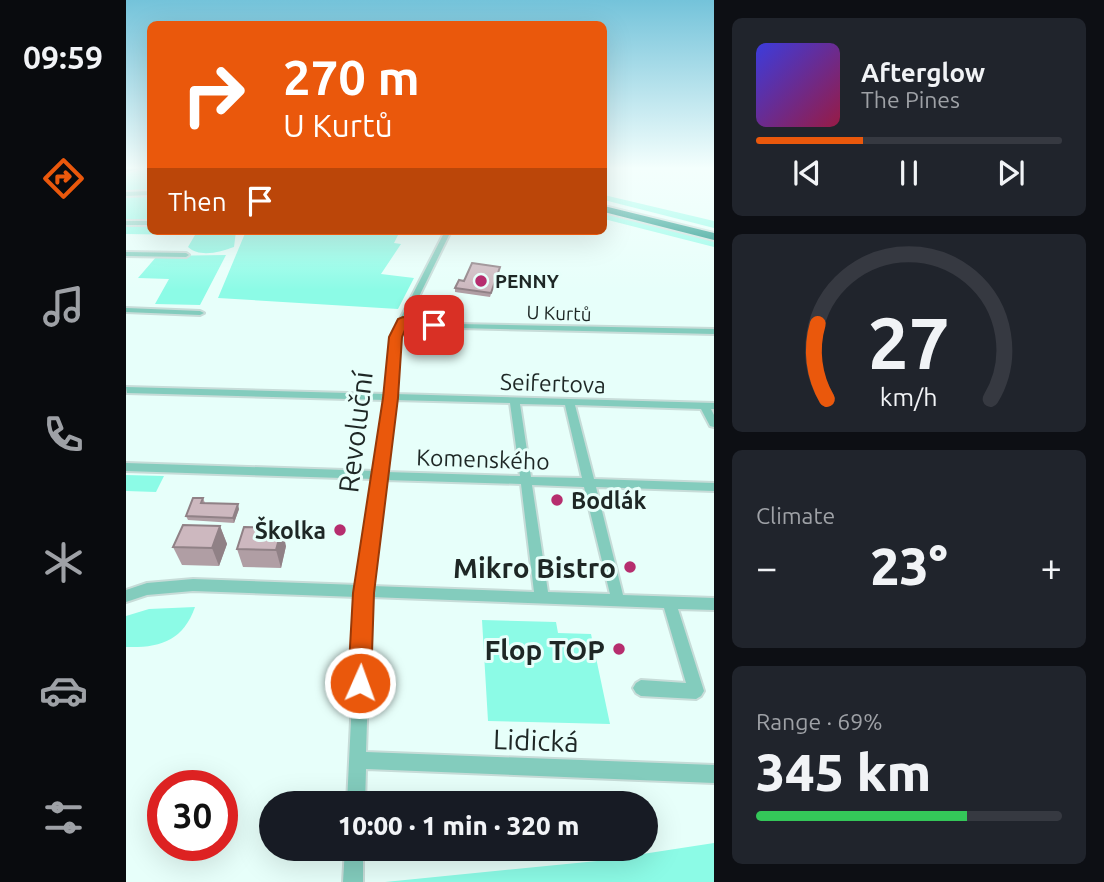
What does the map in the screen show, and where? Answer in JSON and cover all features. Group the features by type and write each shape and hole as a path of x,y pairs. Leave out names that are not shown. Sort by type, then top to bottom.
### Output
{"highway":[{"path":"612,208 714,234"}],"street":[{"path":"126,223 147,223"},
{"name":"Revoluční","path":"356,791 364,593 390,398 395,337 446,235"},
{"path":"126,254 186,255"},
{"path":"126,310 200,313"},
{"name":"U Kurtů","path":"403,321 458,326 714,332"},
{"name":"Seifertova","path":"127,390 709,406"},
{"path":"515,401 542,600"},
{"path":"569,402 618,601"},
{"path":"709,406 714,424"},
{"name":"Komenského","path":"126,467 714,487"},
{"path":"126,596 147,589 192,585 542,600 714,604"},
{"path":"641,688 696,691 669,603"},
{"name":"Lidická","path":"357,760 714,774"},
{"path":"353,882 354,861"}],"green space":[{"path":"126,208 147,208 147,222 126,222"},
{"path":"636,208 660,208 714,221 714,228"},
{"path":"607,213 714,240 714,247 607,220"},
{"path":"126,225 147,225 147,234 126,234"},
{"path":"195,235 236,235 234,247 216,252 198,252 188,247"},
{"path":"244,235 398,235 394,243 401,244 381,274 414,278 398,309 218,298"},
{"path":"226,255 200,305 155,304 169,279 138,278 157,256"},
{"path":"126,475 164,476 156,492 126,491"},
{"path":"195,607 184,628 169,640 149,646 126,647 126,616 149,609"},
{"path":"482,620 556,622 558,633 591,634 610,724 488,721"},
{"path":"714,843 714,882 385,882 597,861 658,861 658,852"}],"building":[{"name":"PENNY","path":"472,263 500,267 491,293 455,288 459,280 464,281"},
{"path":"193,498 203,498 201,503 238,504 233,518 186,516"},
{"path":"183,525 220,526 212,548 173,547"},
{"path":"244,527 282,528 276,550 237,549"}],"place":[{"name":"PENNY","path":"481,281"},
{"name":"Bodlák","path":"557,500"},
{"name":"Školka","path":"340,530"},
{"name":"Mikro Bistro","path":"630,567"},
{"name":"Flop TOP","path":"619,649"}],"route":[{"path":"360,683 364,593 390,398 395,337 403,321 434,325"}]}
